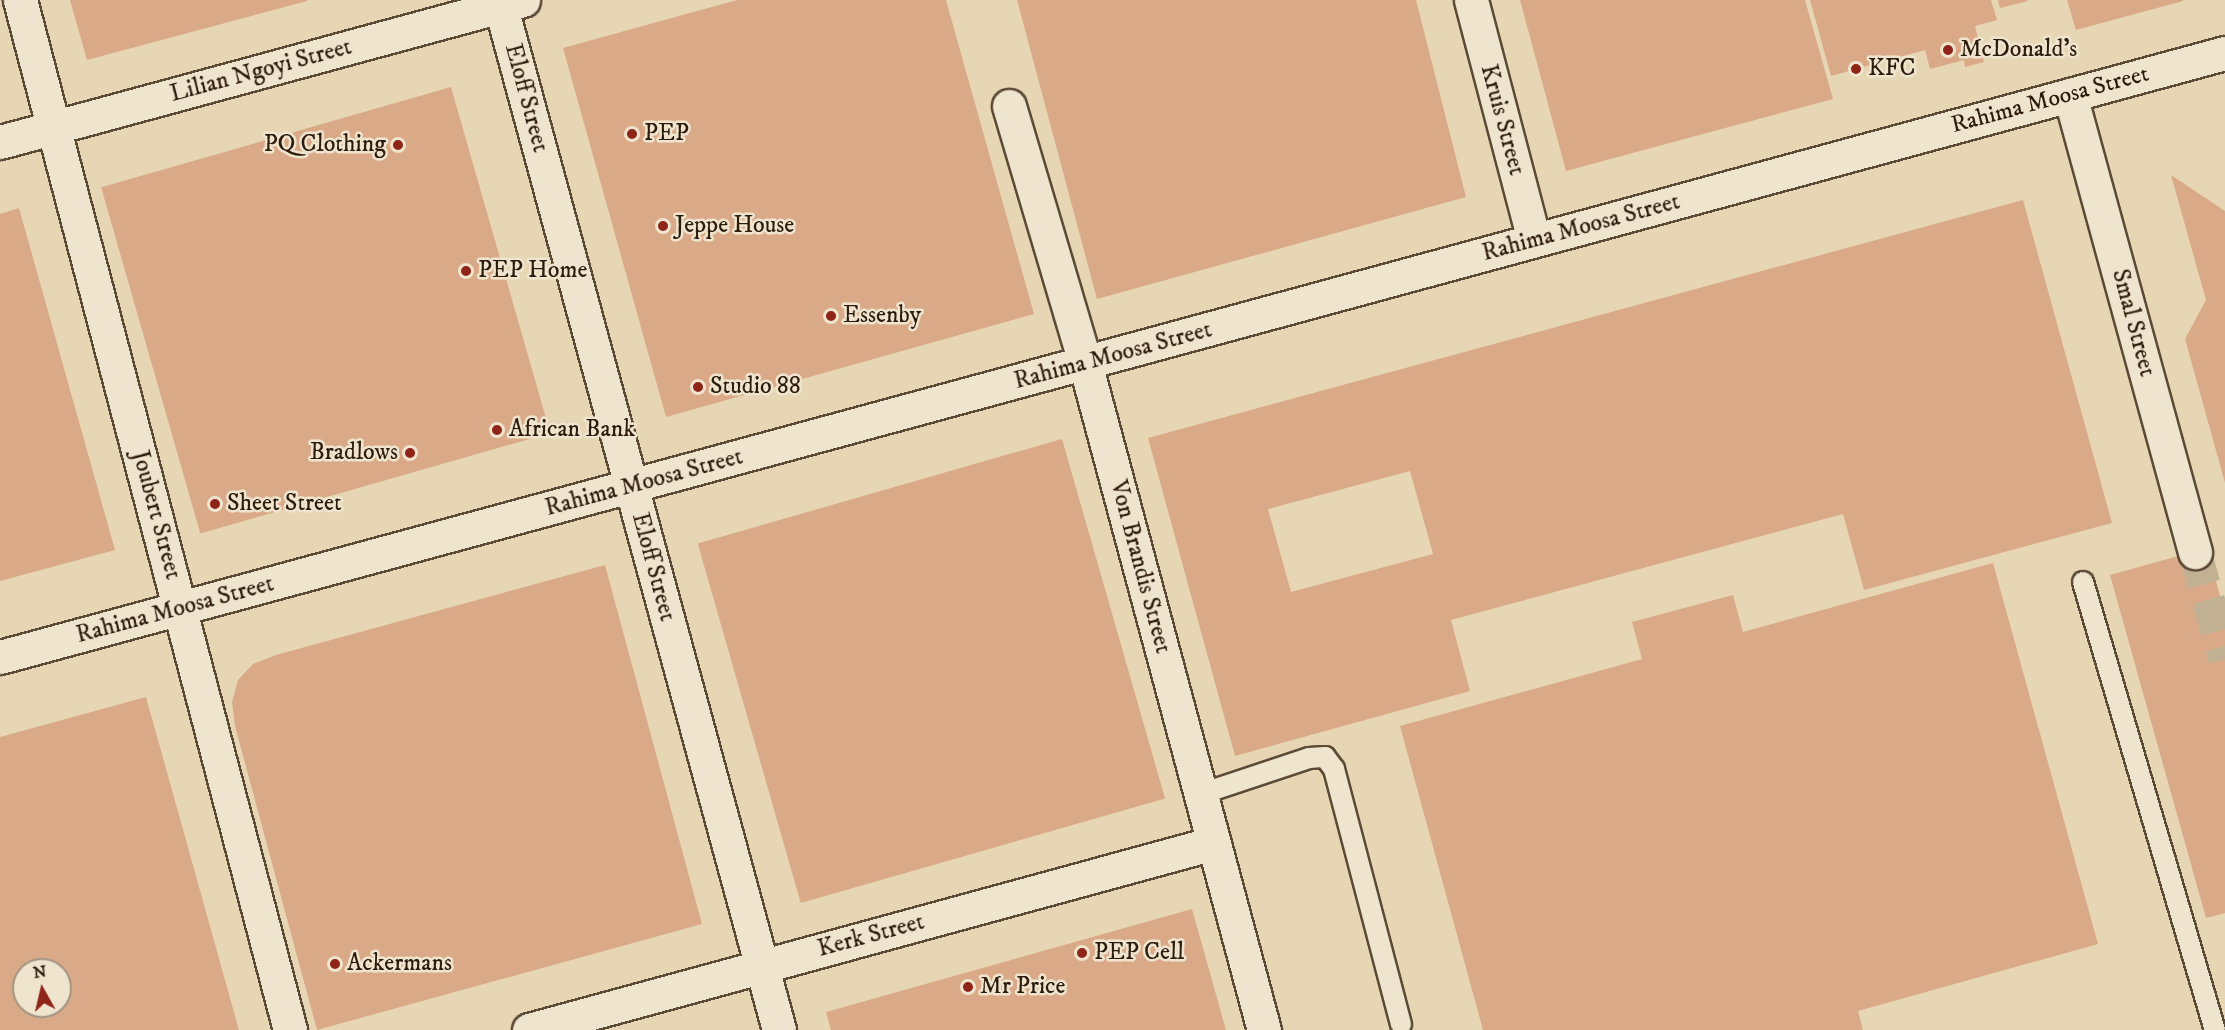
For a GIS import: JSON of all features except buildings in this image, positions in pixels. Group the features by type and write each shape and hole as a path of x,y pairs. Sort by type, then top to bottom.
{"street":[{"name":"Joubert Street","path":"20,0 290,1030"},
{"name":"Kruis Street","path":"1471,0 1534,240"},
{"name":"Lilian Ngoyi Street","path":"0,142 508,2"},
{"name":"Eloff Street","path":"508,2 632,487 779,1030"},
{"name":"Rahima Moosa Street","path":"0,657 2225,52"},
{"name":"Smal Street","path":"2070,94 2195,552"},
{"name":"Von Brandis Street","path":"1009,106 1085,363 1264,1030"},
{"name":"Kerk Street","path":"528,1030 1214,843"}],"lane":[{"path":"2083,582 2215,1030"},
{"path":"1201,794 1309,758 1325,757 1334,769 1401,1024"}],"tunnel":[{"path":"2195,552 2225,659"}],"place":[{"name":"McDonald's","path":"1948,50"},
{"name":"KFC","path":"1856,69"},
{"name":"PEP","path":"632,134"},
{"name":"PQ Clothing","path":"398,145"},
{"name":"Jeppe House","path":"663,226"},
{"name":"PEP Home","path":"466,271"},
{"name":"Essenby","path":"831,316"},
{"name":"Studio 88","path":"698,387"},
{"name":"African Bank","path":"497,430"},
{"name":"Bradlows","path":"410,453"},
{"name":"Sheet Street","path":"215,504"},
{"name":"PEP Cell","path":"1082,953"},
{"name":"Ackermans","path":"335,964"},
{"name":"Mr Price","path":"968,987"}]}
